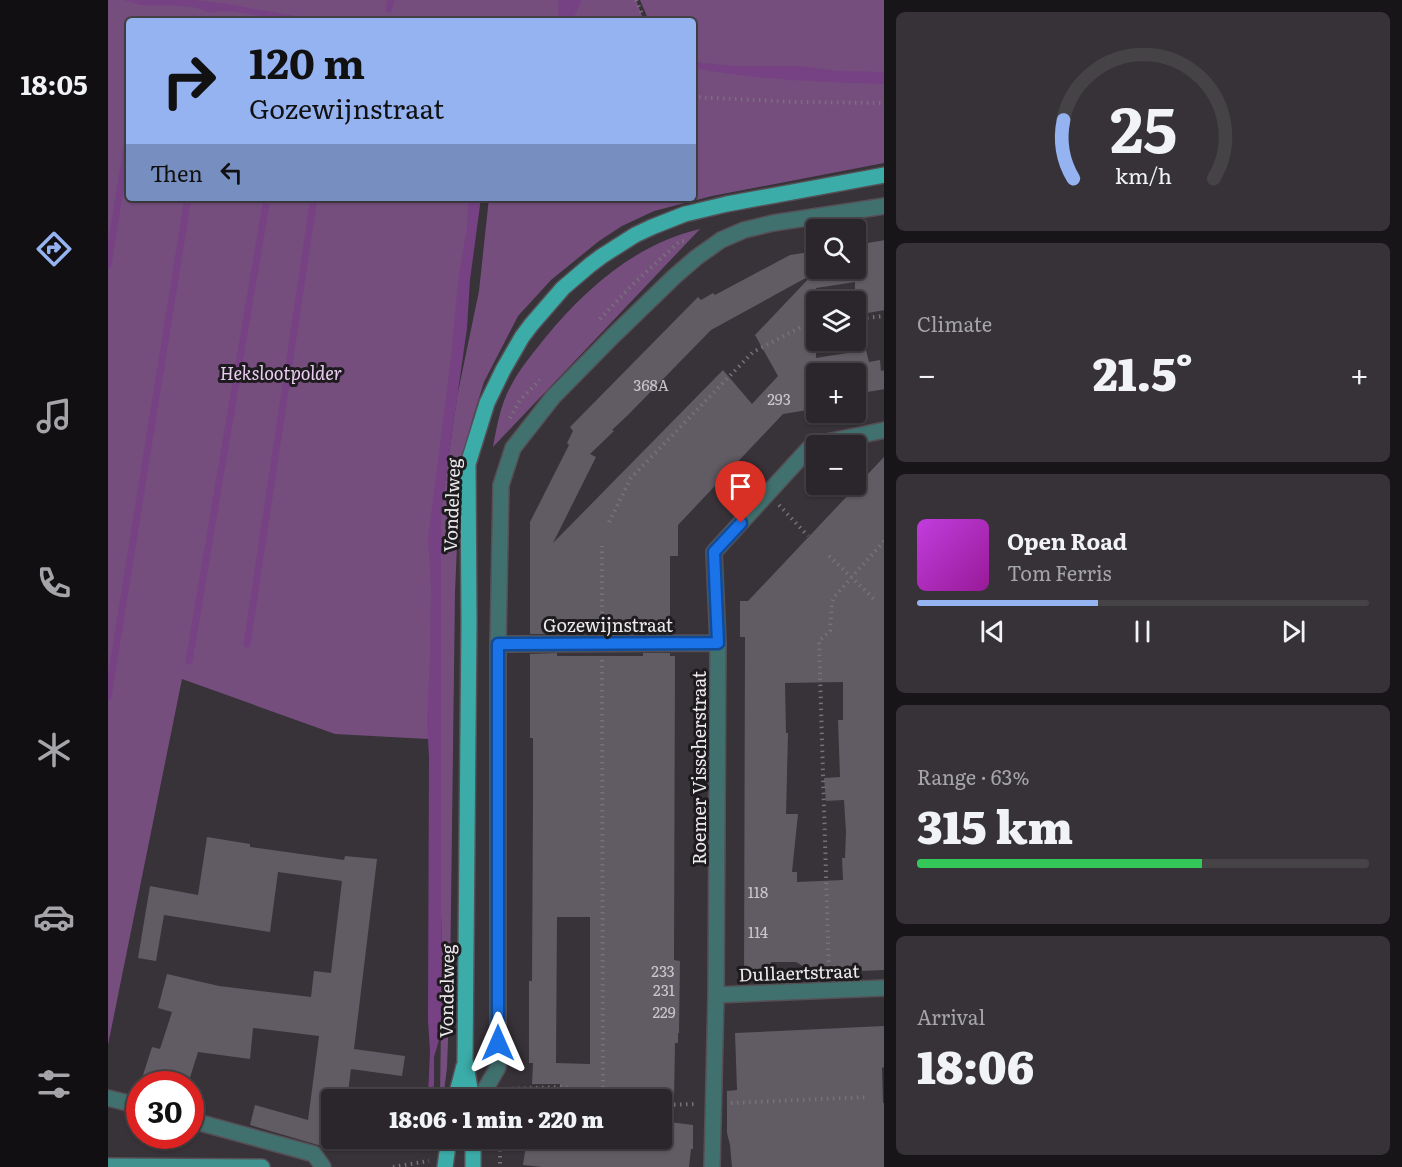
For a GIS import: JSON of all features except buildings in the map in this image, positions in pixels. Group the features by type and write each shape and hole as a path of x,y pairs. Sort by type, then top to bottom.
{"main road":[{"name":"Vondelweg","path":"470,1089 465,1060 469,634 468,464 487,403 503,370 527,331 563,288 602,256 626,241 684,214 884,175"},
{"name":"Vondelweg","path":"458,1089 465,1060"},
{"path":"445,1167 447,1149"},
{"path":"473,1149 473,1167"}],"street":[{"path":"485,1089 498,1067 498,644 501,485 513,448 553,397 675,276 721,240 744,230 773,223 884,206"},
{"name":"Roemer Visscherstraat","path":"712,1167 716,995 718,643 714,552 812,445 884,430"},
{"name":"Gozewijnstraat","path":"498,644 718,643"},
{"name":"Dullaertstraat","path":"716,995 884,988"},
{"path":"108,1098 126,1102"},
{"path":"204,1124 314,1154 323,1167"},
{"path":"108,1166 262,1167"}],"path":[{"path":"636,0 644,18"},
{"path":"696,97 884,104"},
{"path":"866,318 884,316"},
{"path":"609,522 631,478 753,352 806,325"},
{"path":"768,494 808,536"},
{"path":"829,990 819,641 830,631 832,602 835,596 884,541"},
{"path":"602,546 603,1089"},
{"path":"829,556 874,599"},
{"path":"499,1089 564,1087 572,1089"},
{"path":"672,1105 868,1097"},
{"path":"500,1149 500,1167"}],"green space":[{"name":"Hekslootpolder","path":"108,0 636,0 643,18 126,18 126,201 478,201 437,539 428,739 335,734 182,679 108,1045"},
{"path":"640,0 884,0 884,163 696,200 696,18 648,18"},
{"path":"489,201 693,201 654,211 622,226 599,241 551,280 518,316 484,382 473,417 464,453 459,499 455,592 450,986 447,1068 444,1089 440,1089 441,511 457,397 479,291"},
{"path":"700,229 493,447 505,398 517,376 545,338 578,302 595,285 634,257 655,245"}],"shaded area":[{"path":"123,0 196,0 306,18 269,18 227,11 210,13 194,7 142,5"},
{"path":"559,0 582,0 573,18 557,18"},
{"path":"696,62 884,72 884,84 764,78 696,68"},
{"path":"468,201 481,201 470,280 467,328 441,511 441,1033 434,1057 433,1089 428,1089 429,757 427,722 431,586 428,538 459,274 467,228"}],"waterway":[{"path":"389,9 391,0"},
{"path":"108,265 126,153"},
{"path":"108,697 188,201"},
{"path":"189,661 266,201"},
{"path":"247,644 314,201"}],"route":[{"path":"498,1043 498,644 718,643 714,552 741,523"}]}
